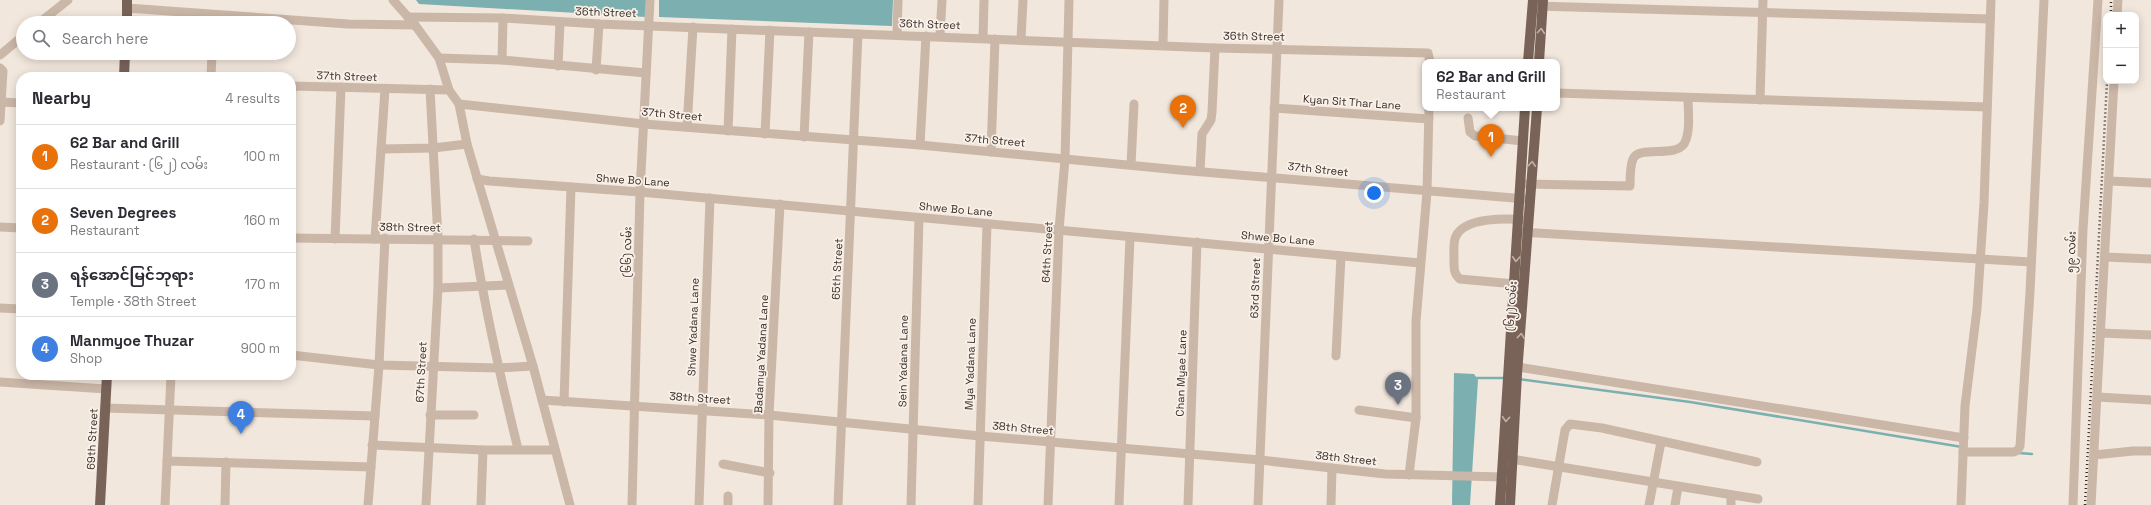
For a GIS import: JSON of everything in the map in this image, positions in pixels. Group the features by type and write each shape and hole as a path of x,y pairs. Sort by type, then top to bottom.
{"main road":[{"path":"1528,59 1532,3"},
{"path":"1539,59 1543,3"},
{"path":"127,4 127,16"},
{"path":"124,72 125,60"},
{"name":"(၆၂) လမ်း","path":"1525,111 1523,141 1526,184"},
{"name":"(၆၂) လမ်း","path":"1510,505 1508,459 1526,184 1537,111"},
{"name":"(၆၂) လမ်း","path":"1514,375 1515,284 1523,232"},
{"name":"69th Street","path":"100,505 107,380"},
{"name":"(၆၂) လမ်း","path":"1500,505 1503,477 1508,459"}],"street":[{"path":"48,16 68,0"},
{"path":"393,0 415,25 439,58 449,90 459,104 467,144 494,240 533,366 570,505"},
{"name":"(၆၆) လမ်း","path":"632,505 640,192 650,0"},
{"path":"897,35 898,0"},
{"path":"940,36 942,0"},
{"path":"983,38 984,0"},
{"path":"1021,40 1023,0"},
{"name":"64th Street","path":"1048,505 1059,230 1065,159 1069,0"},
{"path":"1163,44 1164,0"},
{"name":"63rd Street","path":"1258,505 1279,0"},
{"path":"1760,100 1763,0"},
{"path":"1961,505 1965,415 1976,316 1984,203 1991,0"},
{"path":"1514,375 2010,453 2018,450 2029,311 2044,0"},
{"name":"၅၉ လမ်း","path":"2073,505 2083,229 2098,0"},
{"path":"2117,12 2118,0"},
{"path":"1532,3 1990,19"},
{"path":"127,4 195,16"},
{"name":"36th Street","path":"408,17 430,16 504,18 560,23 1163,44 1215,48 1277,49 1430,58"},
{"path":"502,60 504,18"},
{"path":"296,22 415,25"},
{"path":"558,66 560,23"},
{"path":"596,70 599,24"},
{"path":"687,128 693,27"},
{"path":"728,131 732,29"},
{"path":"765,134 770,30"},
{"path":"804,137 809,32"},
{"name":"65th Street","path":"838,505 851,211 852,141 858,34"},
{"path":"920,145 926,36"},
{"path":"991,152 995,39"},
{"path":"0,54 16,41"},
{"path":"1200,171 1202,134 1210,120 1212,112 1215,48"},
{"path":"439,58 502,60 596,70 646,73"},
{"path":"211,72 212,60"},
{"path":"0,68 2,71 0,121"},
{"path":"2091,505 2110,181 2114,84"},
{"name":"37th Street","path":"296,86 449,90"},
{"path":"335,239 340,87"},
{"path":"368,505 379,365 381,149 385,89"},
{"name":"67th Street","path":"426,505 438,288 438,240 430,89"},
{"path":"1560,93 1987,107"},
{"path":"1630,186 1632,160 1635,156 1642,153 1670,151 1684,144 1687,137 1688,98"},
{"path":"1,102 16,103"},
{"name":"37th Street","path":"459,104 687,128 920,145 1427,192 1525,199"},
{"path":"1131,165 1134,104"},
{"name":"Kyan Sit Thar Lane","path":"1274,108 1429,119"},
{"path":"1409,475 1416,418 1416,321 1427,192 1429,111"},
{"path":"1468,118 1470,132 1475,136 1523,141"},
{"path":"381,149 433,148 467,144"},
{"name":"Shwe Bo Lane","path":"477,178 489,182 640,192 780,204 1420,263"},
{"path":"2110,181 2151,183"},
{"path":"1526,184 1640,186"},
{"path":"564,402 571,188"},
{"name":"Shwe Yadana Lane","path":"699,505 710,198"},
{"name":"Badamya Yadana Lane","path":"768,505 770,473 769,416 780,204"},
{"name":"Sein Yadana Lane","path":"911,505 919,218"},
{"path":"1515,284 1460,279 1456,276 1454,270 1454,249 1456,235 1468,226 1491,219 1524,220"},
{"name":"Mya Yadana Lane","path":"978,505 987,224"},
{"path":"0,227 16,228"},
{"path":"1523,232 2031,262"},
{"path":"1119,505 1130,237"},
{"name":"38th Street","path":"296,238 528,241"},
{"path":"474,240 481,286 498,368 518,449"},
{"name":"Chan Myae Lane","path":"1188,505 1191,454 1197,242"},
{"path":"1336,356 1341,256"},
{"path":"2105,257 2151,259"},
{"path":"438,288 508,285"},
{"path":"0,308 16,309"},
{"path":"2100,333 2151,335"},
{"path":"296,356 379,365 498,368 533,366"},
{"path":"164,505 171,380"},
{"path":"0,382 106,389"},
{"path":"2097,397 2151,400"},
{"name":"38th Street","path":"542,400 702,410 1121,449 1260,460 1409,475 1503,477"},
{"path":"105,408 375,416"},
{"path":"1359,410 1416,418"},
{"path":"430,415 474,415"},
{"path":"1552,505 1557,466 1565,430 1570,424 1602,428 1757,462"},
{"path":"1649,505 1661,442"},
{"path":"372,445 482,450 555,450"},
{"path":"481,505 482,450"},
{"path":"2094,455 2133,451 2151,451"},
{"path":"1508,459 1758,499"},
{"path":"167,461 371,467"},
{"path":"225,505 226,462"},
{"path":"724,464 770,473"},
{"path":"1331,505 1332,468"},
{"path":"1675,505 1678,487"},
{"path":"1730,505 1731,495"}],"water":[{"path":"416,0 647,0 646,17 419,4"},
{"path":"659,0 893,0 892,26 659,17"},
{"path":"1454,373 1474,374 1478,380 1470,505 1452,505"}],"waterway":[{"path":"1475,378 1505,378"},
{"path":"1518,379 1690,402 1962,447"},
{"path":"2019,453 2032,454"}],"railway":[{"path":"2111,0 2111,12"},
{"path":"2085,505 2107,84"}],"place":[{"name":"Seven Degrees","path":"1183,128"},
{"name":"62 Bar and Grill","path":"1491,157"},
{"name":"ရန်အောင်မြင်ဘုရား","path":"1398,405"},
{"name":"Manmyoe Thuzar","path":"241,434"}]}
